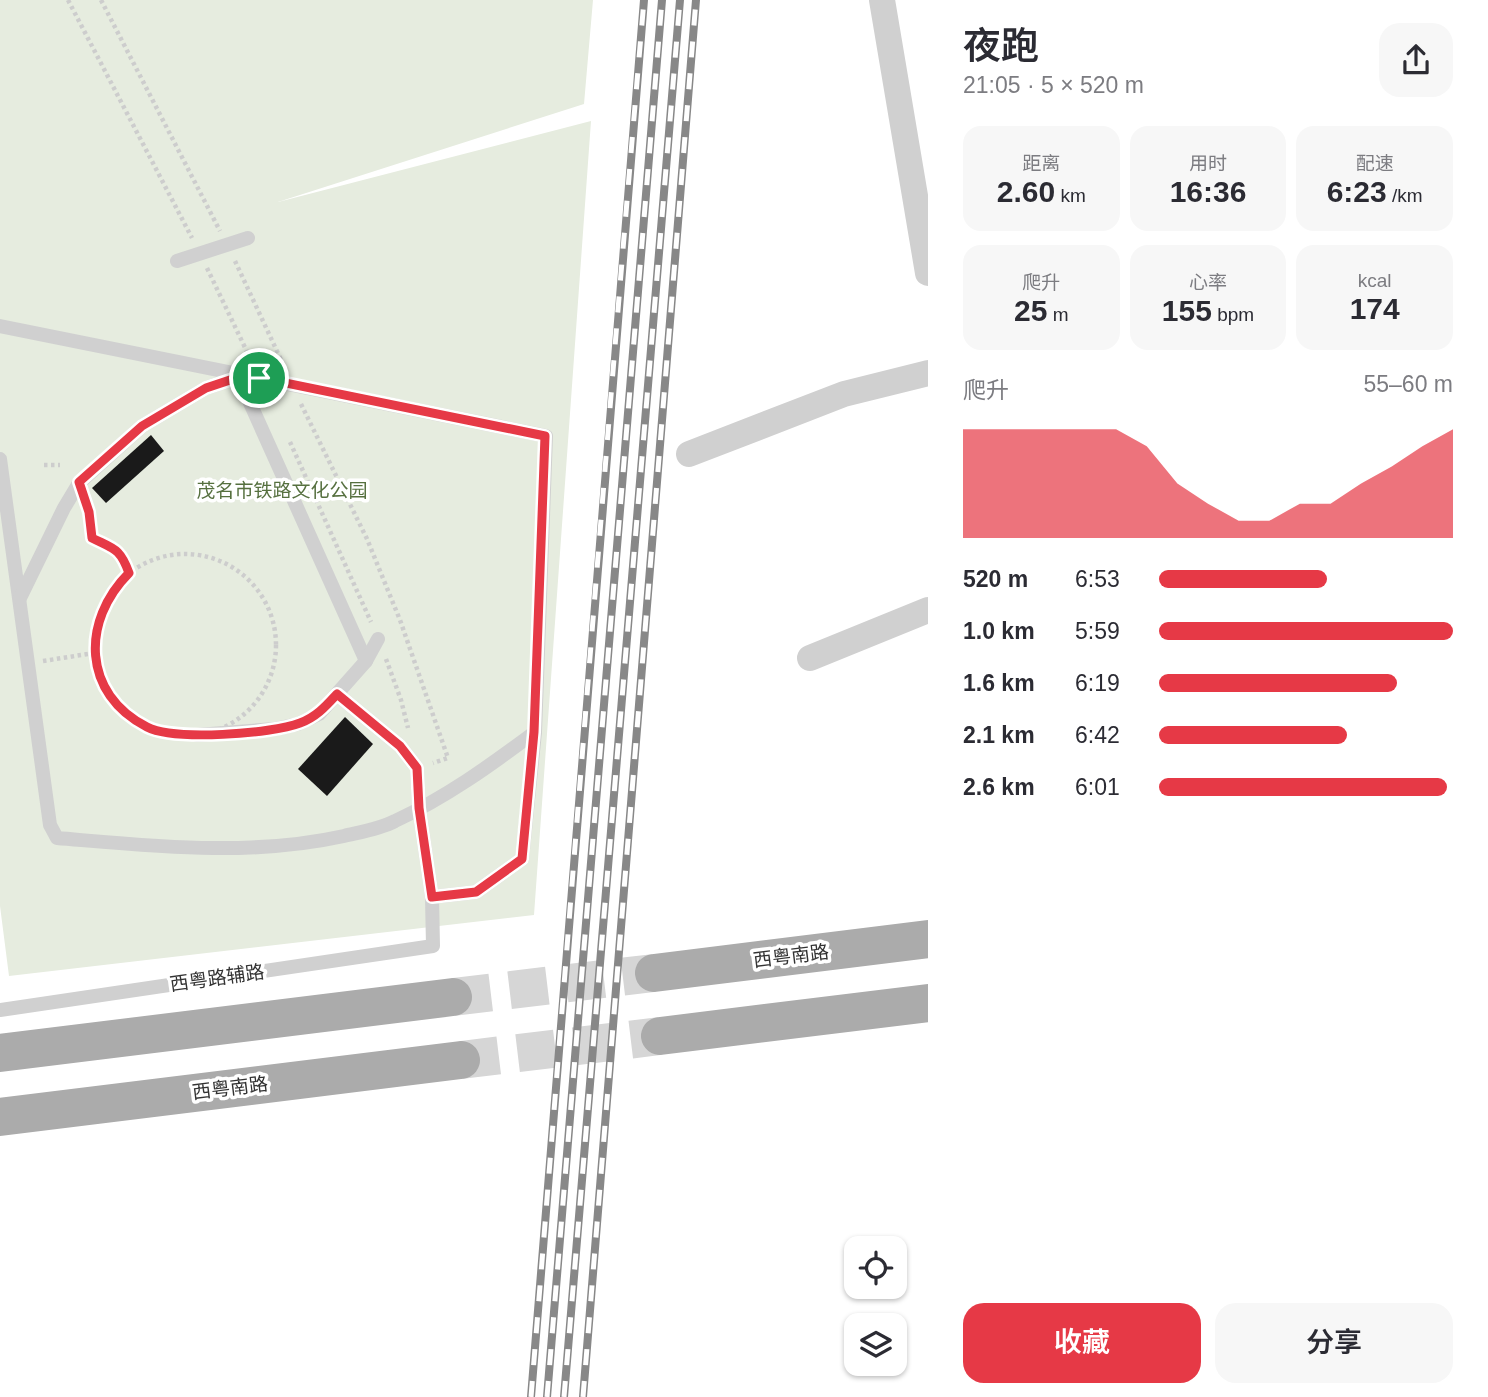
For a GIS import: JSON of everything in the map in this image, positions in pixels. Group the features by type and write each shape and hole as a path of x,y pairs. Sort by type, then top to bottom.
{"main road":[{"name":"西粤南路","path":"654,973 928,939"},
{"path":"0,1053 453,997"},
{"path":"660,1035 928,1003"},
{"name":"西粤南路","path":"0,1117 461,1060"}],"street":[{"path":"882,0 928,273"},
{"path":"689,454 844,394 928,373"},
{"path":"810,658 928,610"}],"lane":[{"path":"177,261 248,238"},
{"path":"0,326 545,436 534,732 522,859 476,892 432,897 419,808 417,768 400,746 337,694"},
{"path":"19,600 79,482 142,426 195,393 238,375"},
{"path":"238,375 366,662"},
{"path":"0,459 50,825 57,838 191,848 275,848 362,832 394,822 465,782 534,732"},
{"path":"197,735 275,729 298,724 319,714 366,662 378,639"},
{"name":"西粤路辅路","path":"0,1010 433,946 432,897"}],"path":[{"path":"68,0 199,253 259,378"},
{"path":"44,466 60,465"},
{"path":"79,482 89,512 92,538 114,547 123,555 129,573"},
{"path":"191,553 213,558 233,567 250,581 267,604 275,630 275,656 262,692 250,708 234,721 197,735 172,735 149,729 128,716 111,698 100,677 94,653 95,630 102,608 113,589 129,573 148,561 169,555 191,553"},
{"path":"28,663 94,653"}],"green space":[{"name":"茂名市铁路文化公园","path":"0,0 593,0 584,104 278,202 591,121 534,915 9,976 0,906"}],"building":[{"path":"151,435 164,451 106,503 92,488"},
{"path":"345,717 373,744 327,796 298,769"}],"tunnel":[{"path":"453,997 654,973"},
{"path":"461,1060 660,1036"}],"railway":[{"path":"531,1397 644,0"},
{"path":"547,1397 662,0"},
{"path":"564,1397 680,0"},
{"path":"583,1397 696,0"}],"route":[{"path":"237,373 259,378 545,436 534,732 522,859 476,892 432,897 419,808 417,768 400,746 337,694 319,714 298,724 275,729 172,735 149,729 128,716 111,698 100,677 94,653 95,630 102,608 113,589 129,573 123,555 114,547 92,538 89,512 79,482 142,426 175,404 206,388 239,377 237,373"}]}
